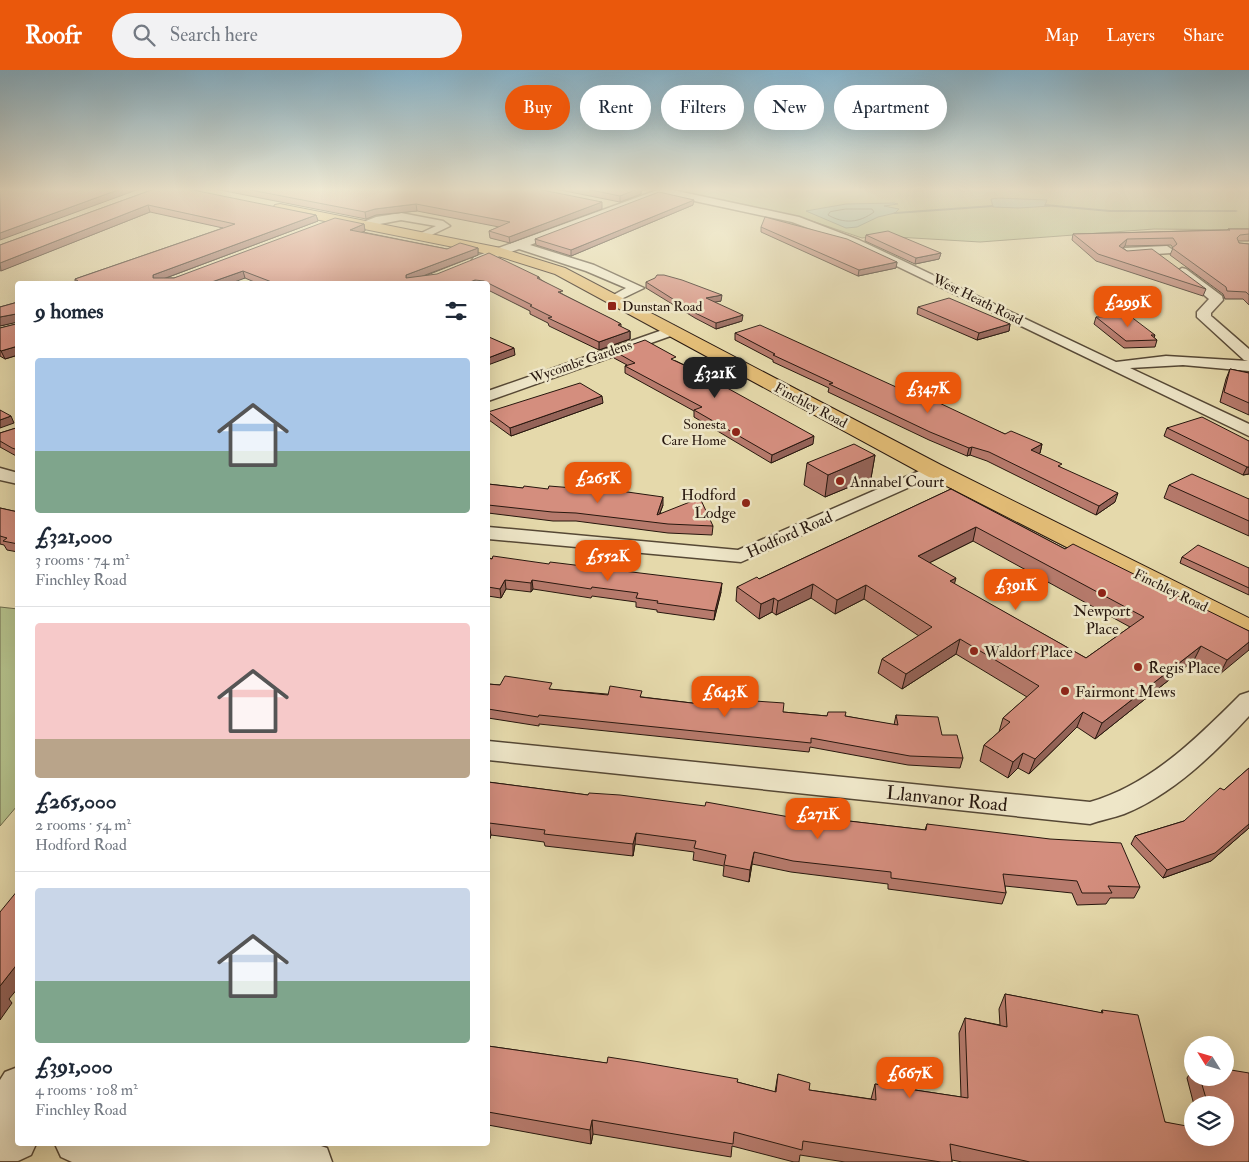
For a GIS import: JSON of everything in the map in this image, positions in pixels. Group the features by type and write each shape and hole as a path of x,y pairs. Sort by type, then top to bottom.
{"main road":[{"name":"Finchley Road","path":"444,239 510,249 550,266 615,298 933,470 1249,629"}],"street":[{"path":"470,263 536,239"},
{"name":"West Heath Road","path":"847,239 902,262 1249,432"},
{"path":"833,247 855,242"},
{"path":"510,249 590,268 637,288 615,298"},
{"path":"1125,252 1160,250 1215,296 1216,300 1204,312 1204,317 1249,357"},
{"path":"877,267 902,262"},
{"path":"587,284 613,277"},
{"name":"Wycombe Gardens","path":"490,395 674,330"},
{"path":"1116,366 1149,361 1190,361 1249,366"},
{"name":"Hodford Road","path":"490,533 740,556 933,470"},
{"path":"0,474 15,478"},
{"name":"Llanvanor Road","path":"490,751 1090,813 1118,805 1155,784 1227,724 1249,701"},
{"path":"0,1113 15,1090"},
{"path":"0,1142 15,1142"},
{"path":"154,1146 313,1162"}],"green space":[{"path":"929,239 1021,239 980,242"},
{"path":"0,607 15,609 15,808 0,826"}],"building":[{"path":"17,239 61,239 0,263 0,245"},
{"path":"191,239 251,239 153,275 153,278 174,278 279,239 396,239 447,249 460,243 478,248 406,275 406,278 437,274 489,253 539,277 537,278 563,291 558,292 612,319 621,324 618,325 630,331 599,342 548,318 552,317 490,284 490,281 269,281 243,271 215,281 78,281 75,279"},
{"path":"535,239 598,239 571,250"},
{"path":"788,239 847,239 897,262 859,270"},
{"path":"875,239 907,239 941,253 916,258"},
{"path":"1079,239 1129,239 1119,246 1127,251 1152,249 1206,289 1098,254"},
{"path":"1174,239 1237,239 1239,243 1249,244 1249,295 1246,292 1227,291 1226,287 1172,248 1177,244"},
{"path":"657,275 682,280 722,295 706,298 743,315 716,323 695,313 646,282"},
{"path":"949,298 1010,324 979,333 918,307"},
{"path":"15,303 15,314 0,317 0,307"},
{"path":"1130,316 1155,335 1151,335 1157,340 1126,341 1096,317"},
{"path":"15,324 15,347 0,350 0,328"},
{"path":"760,325 929,402 933,400 1005,434 1011,431 1042,444 1031,450 1062,464 1058,466 1118,493 1099,506 989,452 972,447 969,448 930,432 829,384 833,383 773,355 775,354 735,333"},
{"path":"490,337 514,348 490,357"},
{"path":"645,340 676,357 671,359 722,383 720,384 814,436 772,455 694,410 702,407 625,366 635,363 614,351"},
{"path":"1230,369 1249,373 1249,403 1224,392"},
{"path":"580,383 602,396 510,428 490,413 490,411"},
{"path":"0,410 11,416 0,420"},
{"path":"1202,417 1249,441 1249,467 1167,428"},
{"path":"15,428 15,449 0,441 0,433"},
{"path":"854,444 875,455 828,475 807,463"},
{"path":"1192,474 1249,499 1249,521 1169,485"},
{"path":"490,484 548,489 549,486 598,490 599,488 663,497 657,515 700,498 713,526 668,524 490,505"},
{"path":"951,489 1065,549 1073,544 1249,631 1249,642 1227,660 1201,646 1102,723 1083,712 1035,759 1023,753 1013,762 984,745 1010,722 1003,718 1039,686 960,639 906,674 882,659 932,627 866,585 837,600 813,584 778,601 774,598 761,604 737,587 757,577 759,579","holes":["976,527 1144,617 1086,658 950,581 956,578 918,556"]},
{"path":"0,508 15,511 15,543 3,541 7,538 0,536"},
{"path":"1198,545 1249,568 1249,588 1182,557"},
{"path":"493,556 722,583 715,611 657,603 658,601 636,598 638,593 592,587 591,589 532,580 531,583 505,580 500,589 490,587 490,558 492,559"},
{"path":"505,676 552,683 549,689 608,695 610,686 642,691 640,697 709,705 710,698 784,703 783,712 827,716 828,712 846,712 845,716 898,725 896,715 938,717 942,735 957,735 963,758 910,756 811,738 811,743 539,715 538,717 490,709 490,684 500,685"},
{"path":"1249,768 1249,824 1215,853 1167,870 1135,836 1184,821 1220,788 1224,790"},
{"path":"490,782 588,795 589,793 620,795 705,806 706,802 806,820 806,816 926,830 927,824 1050,839 1121,843 1140,887 1108,886 1112,893 1082,893 1077,881 1003,874 1006,893 891,878 891,872 793,861 754,852 750,870 724,865 726,855 694,848 696,841 636,833 633,844 544,834 545,830 490,823"},
{"path":"15,894 15,967 0,986 0,912"},
{"path":"1005,994 1103,1013 1102,1010 1138,1015 1165,1122 1184,1126 1184,1146 1234,1146 1234,1096 1205,1096 1202,1086 1234,1086 1234,1070 1249,1073 1249,1162 1030,1162 950,1144 952,1162 941,1162 803,1141 802,1150 734,1132 733,1144 592,1120 590,1130 490,1112 490,1046 607,1063 608,1057 640,1062 738,1079 737,1082 776,1092 778,1074 810,1083 809,1090 876,1100 875,1084 968,1098 965,1018 1007,1027"}],"place":[{"name":"Dunstan Road","path":"612,306"},
{"name":"Sonesta Care Home","path":"736,432"},
{"name":"Annabel Court","path":"840,481"},
{"name":"Hodford Lodge","path":"746,503"},
{"name":"Newport Place","path":"1102,593"},
{"name":"Waldorf Place","path":"974,651"},
{"name":"Regis Place","path":"1138,667"},
{"name":"Fairmont Mews","path":"1065,691"}]}
